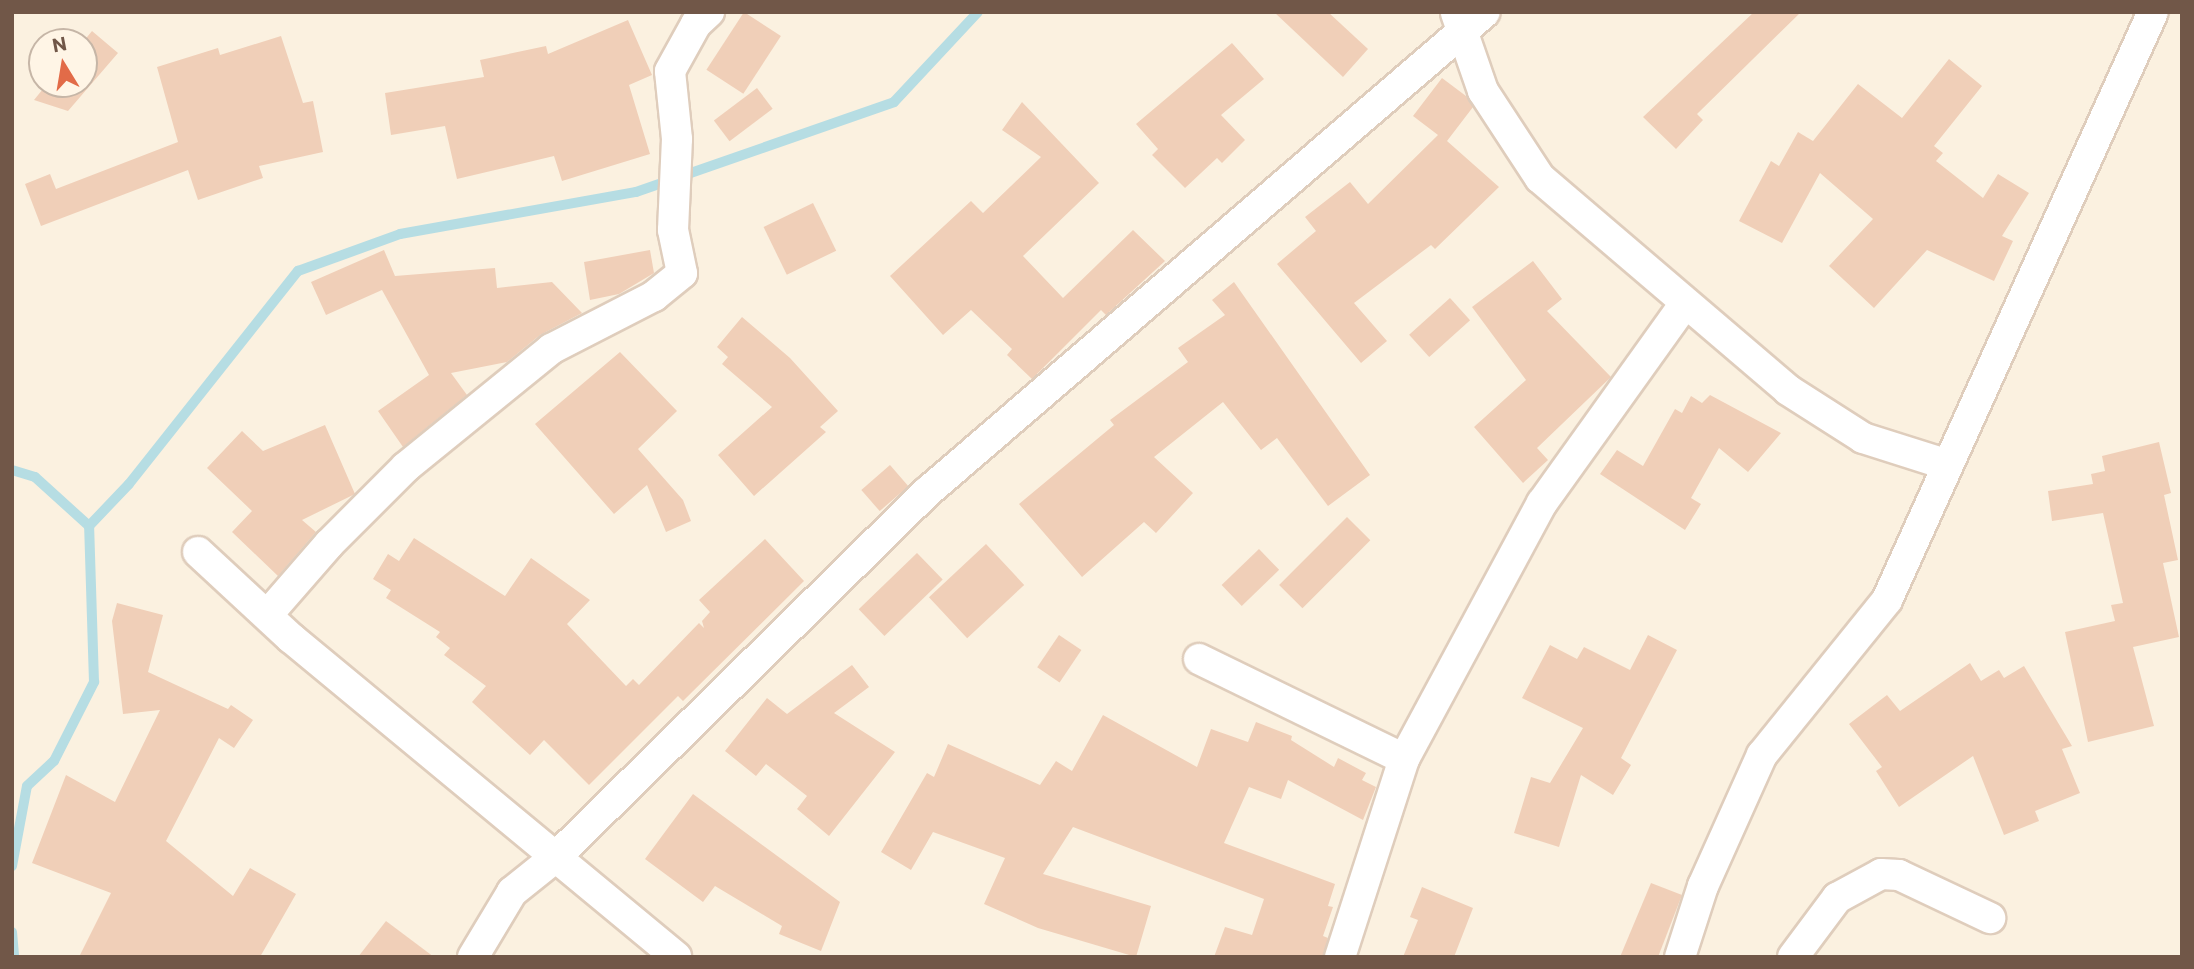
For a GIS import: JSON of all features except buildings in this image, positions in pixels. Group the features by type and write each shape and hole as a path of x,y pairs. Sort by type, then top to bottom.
{"street":[{"path":"269,613 329,544 405,467 551,349 654,296 682,272 673,230 677,139 670,71 696,24 709,12"},
{"path":"1680,957 1703,886 1762,755 1887,600 2153,12"},
{"path":"473,957 512,892 557,856 926,493 1468,17 1483,91 1540,178 1684,305 1788,390 1863,438 1948,464"},
{"path":"1340,957 1404,759 1542,503 1684,305"},
{"path":"198,552 269,613 291,638 676,957"},
{"path":"1199,659 1404,759"},
{"path":"1793,957 1837,898 1881,874 1899,875 1990,918"}],"waterway":[{"path":"12,866 27,786 54,761 94,682 89,526 129,484 298,271 400,234 636,192 894,102 978,12"},
{"path":"12,470 35,477 89,526"},
{"path":"12,932 14,957"}]}
